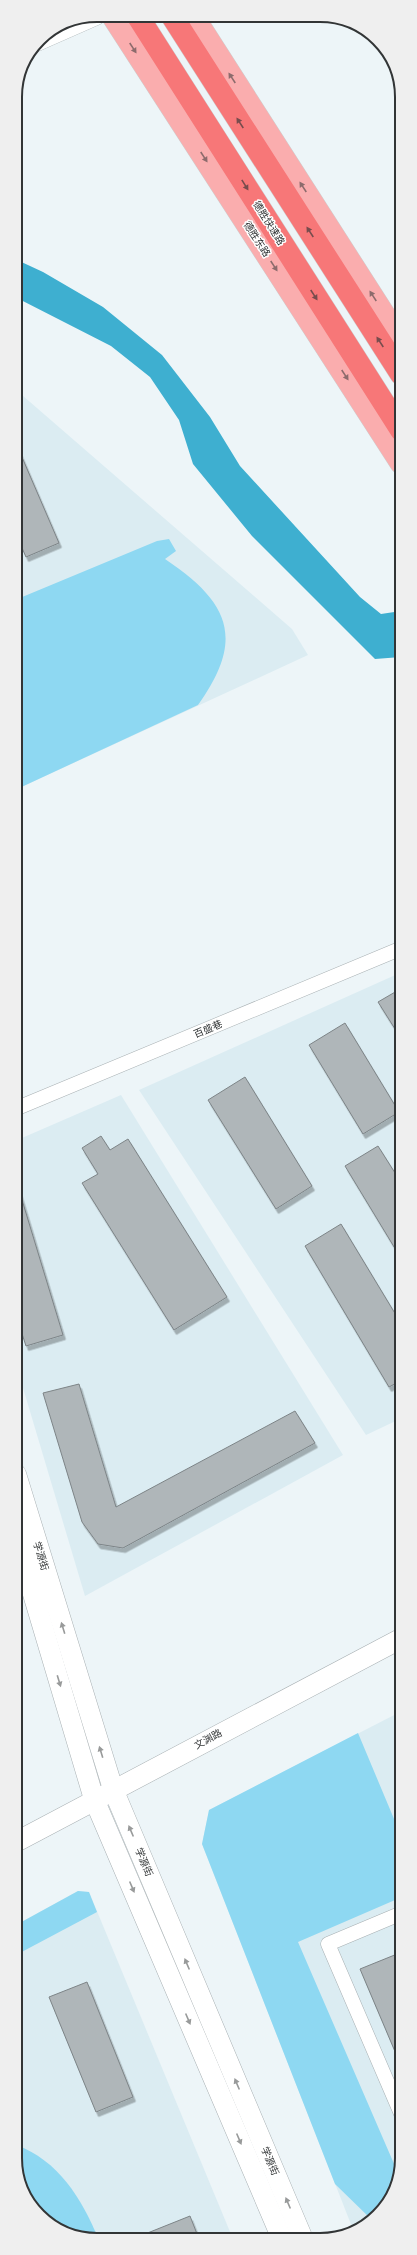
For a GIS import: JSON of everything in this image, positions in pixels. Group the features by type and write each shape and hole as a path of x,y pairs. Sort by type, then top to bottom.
{"highway":[{"name":"德胜快速路","path":"141,22 395,421"},
{"path":"176,22 395,365"}],"main road":[{"name":"德胜东路","path":"117,22 395,454"},
{"path":"197,22 395,332"},
{"name":"学源街","path":"22,1493 113,1789 300,2233"},
{"name":"学源街","path":"22,1557 94,1799 279,2233"},
{"name":"文渊路","path":"22,1839 94,1799 395,1642"}],"street":[{"name":"百盛巷","path":"22,1106 395,951"},
{"path":"395,1916 328,1944 395,2100"}],"shaded area":[{"path":"22,262 43,272 103,307 162,355 210,417 240,466 360,597 381,614 395,612 395,657 375,659 252,536 193,464 179,420 150,377 111,346 22,301"},
{"path":"22,395 292,629 308,655 22,787"},
{"path":"169,539 176,551 165,559 187,575 204,591 216,606 224,623 226,641 222,660 213,681 198,705 22,787 22,597 157,541"},
{"path":"395,975 395,1421 366,1435 139,1090"},
{"path":"121,1095 343,1455 85,1596 22,1384 22,1138"},
{"path":"395,1715 394,2173 385,2196 380,2204 366,2218 352,2226 202,1844 209,1810"},
{"path":"358,1733 395,1821 395,1900 298,1942 394,2165 394,2173 385,2196 380,2204 368,2216 335,2184 202,1844 209,1810"},
{"path":"78,1891 89,1892 231,2233 82,2232 71,2228 25,2179 22,2158 22,1922"},
{"path":"78,1891 89,1892 97,1912 22,1952 22,1922"},
{"path":"22,2148 44,2160 67,2182 92,2223 96,2233 82,2232 59,2223 51,2218 41,2208 30,2191 25,2178"}],"building":[{"path":"22,457 59,543 26,557 22,548"},
{"path":"395,992 395,1029 378,1002"},
{"path":"345,1023 395,1105 395,1114 363,1134 309,1045"},
{"path":"245,1077 312,1186 276,1209 208,1100"},
{"path":"101,1136 110,1150 128,1139 227,1297 174,1330 82,1183 98,1174 82,1148"},
{"path":"378,1146 395,1173 395,1248 345,1166"},
{"path":"22,1200 63,1335 26,1346 22,1334"},
{"path":"341,1224 395,1313 395,1384 389,1387 305,1246"},
{"path":"79,1384 116,1507 295,1411 315,1443 123,1548 98,1544 82,1522 43,1393"},
{"path":"395,1955 395,2052 360,1969"},
{"path":"87,1982 133,2097 96,2112 49,1997"},
{"path":"190,2216 197,2233 148,2233"}]}
